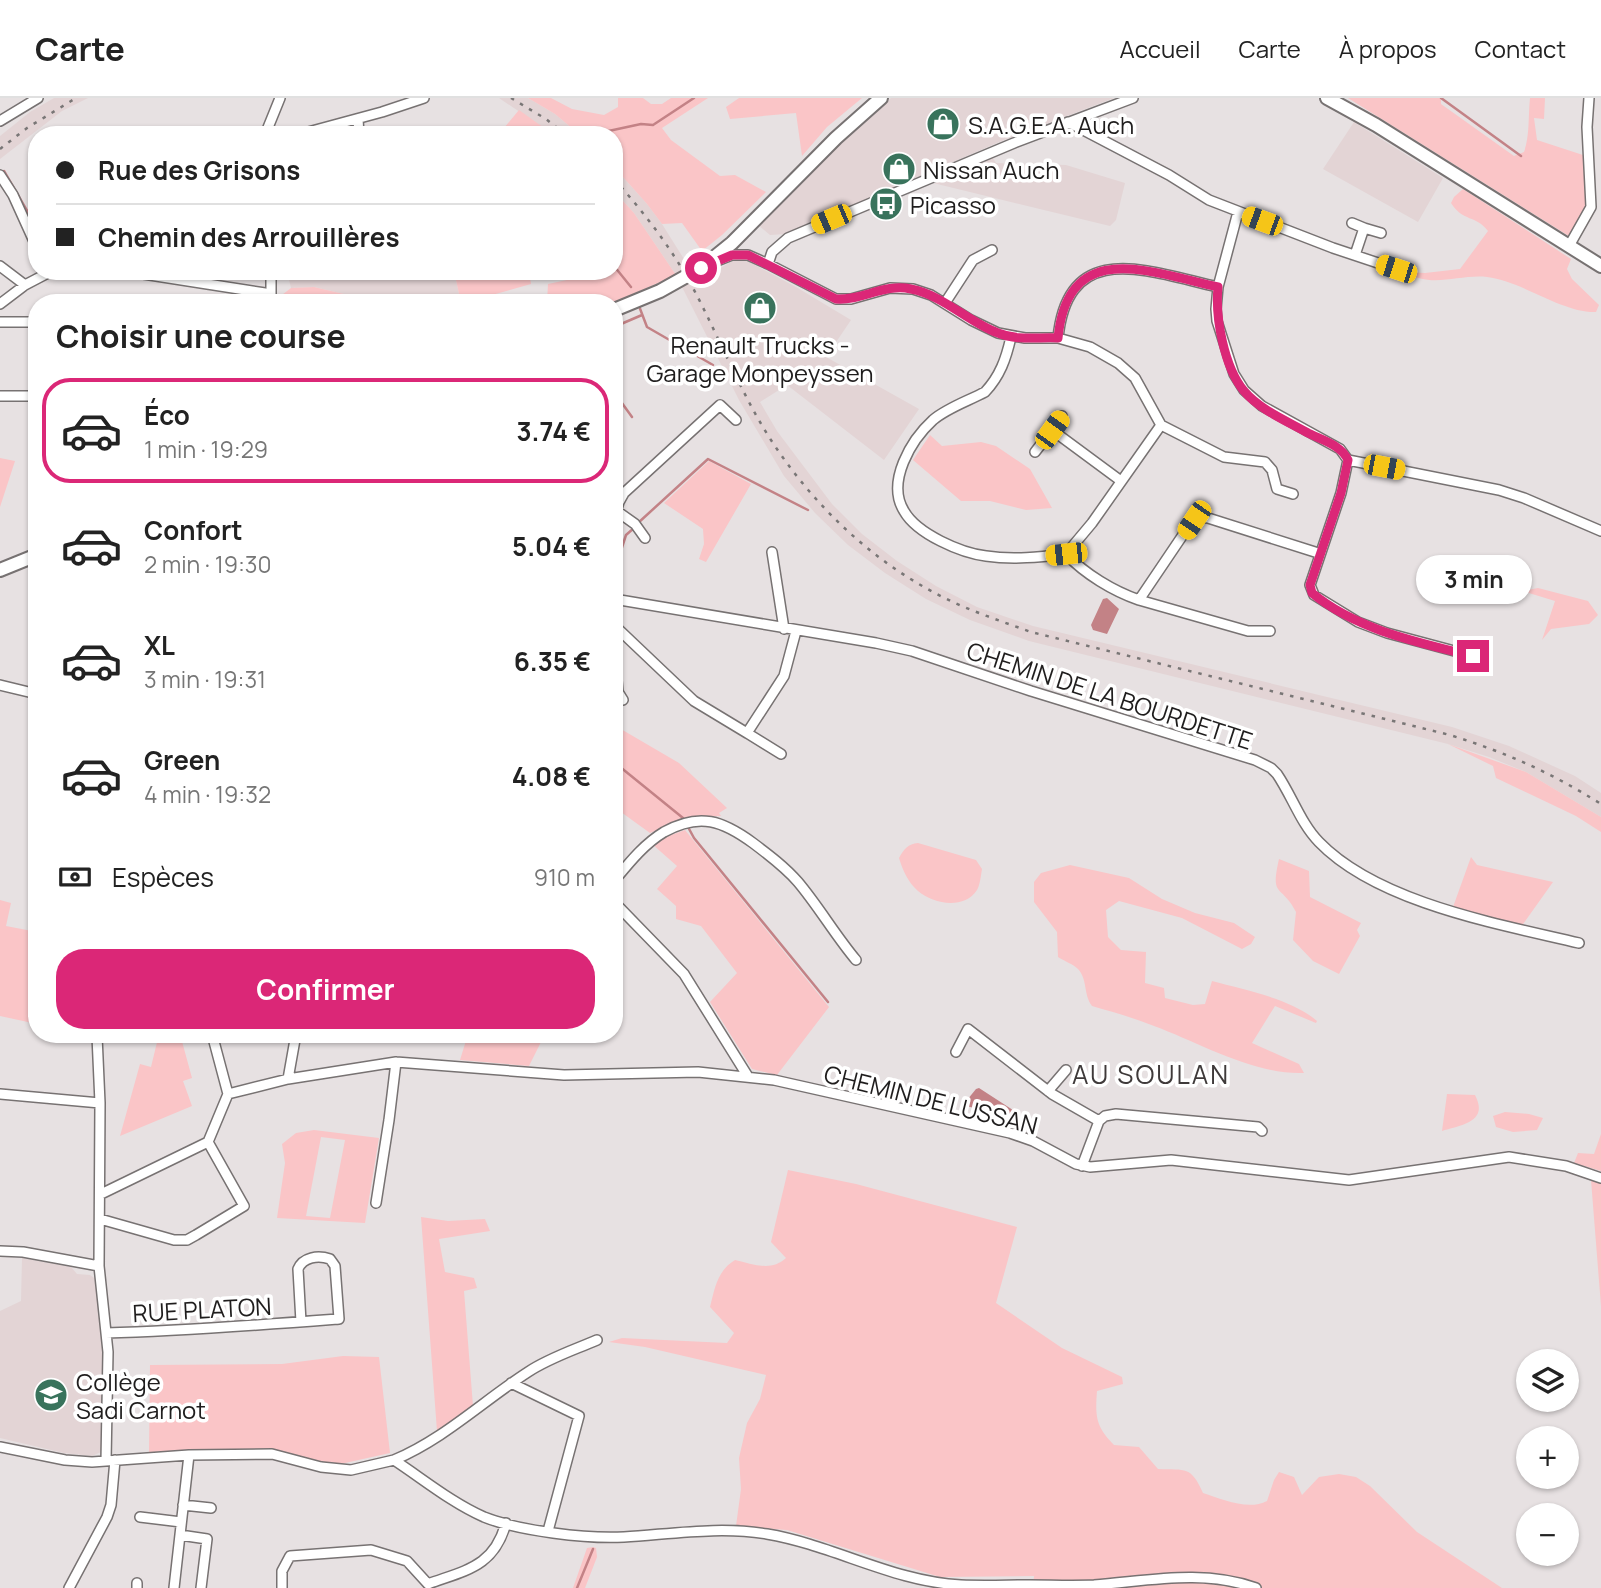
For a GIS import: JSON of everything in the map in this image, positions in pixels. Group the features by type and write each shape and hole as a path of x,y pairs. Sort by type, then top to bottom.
{"main road":[{"path":"623,306 701,268 732,243 836,138 881,98"},
{"path":"1327,98 1376,125 1601,266"},
{"path":"0,570 28,559"}],"street":[{"path":"0,121 38,98"},
{"path":"269,126 280,98"},
{"path":"332,126 424,98"},
{"path":"768,264 772,252 788,238 1068,122 1133,98"},
{"path":"1569,246 1591,207 1588,98"},
{"path":"359,119 359,126"},
{"path":"1068,122 1169,175 1209,200 1396,269"},
{"path":"0,175 13,195 28,228"},
{"path":"1238,212 1218,287 1217,321 1234,374 1244,390 1262,406 1340,449 1348,460 1499,490 1601,531"},
{"path":"1352,223 1381,233"},
{"path":"1355,255 1364,228"},
{"path":"945,303 973,260 992,250"},
{"path":"701,268 740,254 768,264 825,295 852,304 880,289 899,287 919,290 986,328 1011,337 1058,338 1090,347 1125,368 1135,378 1161,425 1224,457 1265,462 1272,470 1277,489 1293,494"},
{"path":"0,266 26,285"},
{"path":"1058,338 1062,311 1069,295 1081,281 1101,271 1129,269 1218,287"},
{"path":"0,304 34,280"},
{"path":"182,280 266,294"},
{"path":"0,322 28,322"},
{"path":"1011,337 1003,367 991,386 985,392 936,418 917,439 900,472 898,485 904,512 952,547 987,556 1027,559 1066,554 1092,523 1161,425"},
{"path":"0,396 28,397"},
{"path":"623,495 720,404 736,420"},
{"path":"1035,452 1062,416"},
{"path":"1052,430 1121,481"},
{"path":"1348,460 1341,493 1310,585 1312,593 1358,622 1387,633 1473,656"},
{"path":"623,517 635,524 645,538"},
{"path":"1139,600 1194,520 1200,517 1315,552"},
{"path":"772,552 784,629"},
{"path":"1066,554 1107,584 1139,600 1248,631 1270,631"},
{"name":"CHEMIN DE LA BOURDETTE","path":"623,601 876,643 912,652 1255,760 1277,774 1318,841 1358,871 1393,889 1453,913 1579,943"},
{"path":"747,733 784,676 796,631"},
{"path":"623,634 694,701 781,754"},
{"path":"0,685 28,690"},
{"path":"698,718 705,708"},
{"path":"623,871 641,850 666,831 698,821 727,825 778,862 793,877 856,960"},
{"path":"624,911 684,974 747,1075"},
{"path":"956,1052 968,1029 1069,1106 1099,1121"},
{"path":"69,1588 111,1505 106,1333 100,1266 97,1043"},
{"path":"101,1194 208,1142 228,1094 214,1043"},
{"path":"288,1079 294,1043"},
{"path":"376,1203 390,1120 396,1062"},
{"name":"CHEMIN DE LUSSAN","path":"228,1094 288,1079 396,1062 564,1075 698,1072 747,1075 1010,1133 1033,1141 1082,1166 1098,1168 1171,1160 1349,1180 1509,1157 1566,1166 1601,1178"},
{"path":"1048,1091 1066,1070"},
{"path":"0,1094 100,1103"},
{"path":"1082,1166 1099,1121 1105,1116 1116,1114 1258,1127 1262,1131"},
{"path":"100,1219 174,1240 187,1240 244,1206 208,1142"},
{"path":"0,1251 23,1252 100,1266"},
{"name":"RUE PLATON","path":"106,1333 195,1331 339,1319 335,1266 330,1259 308,1259 300,1264 301,1322"},
{"path":"0,1447 65,1460 272,1454 321,1467 351,1470 394,1460 412,1452 446,1432 531,1370 597,1340"},
{"path":"511,1383 579,1416 548,1531"},
{"path":"174,1588 189,1455"},
{"path":"394,1460 464,1507 485,1517 548,1531 596,1538 723,1530 755,1532 778,1536 910,1576 961,1585 1092,1585 1164,1576 1236,1581 1256,1588"},
{"path":"183,1505 211,1508"},
{"path":"140,1517 181,1522"},
{"path":"282,1588 282,1571 290,1556 371,1550 407,1561 426,1586 470,1569 492,1555 501,1542 506,1523"},
{"path":"180,1535 207,1539 201,1588"}],"shaded area":[{"path":"54,98 88,98 62,111 43,126 28,126 28,137 0,159 0,136 30,112"},
{"path":"499,98 528,98 569,126 541,126"},
{"path":"528,98 551,98 572,109 604,115 618,107 618,98 643,98 651,104 662,104 671,98 708,98 662,128 671,140 720,176 735,175 766,192 702,251 682,223 662,224 623,177 623,126 569,126"},
{"path":"739,98 862,98 827,127 802,156 796,113 730,119 726,107"},
{"path":"891,98 1114,98 1004,140 785,234 770,235 758,225 843,140"},
{"path":"1348,98 1441,98 1441,104 1514,156 1524,152 1526,146 1530,98 1545,98 1544,119 1534,118 1537,140 1586,156 1587,208 1572,238"},
{"path":"519,110 541,126 506,126"},
{"path":"1354,122 1443,178 1418,222 1323,169"},
{"path":"993,158 996,163 1066,165 1125,183 1116,220 1110,226 933,183"},
{"path":"623,177 662,224 689,267 695,283 736,259 746,260 851,320 826,357 919,409 884,460 787,385 760,402 777,431 832,504 862,534 936,586 977,607 1033,626 1452,727 1509,746 1575,776 1601,793 1601,817 1526,772 1489,757 1448,744 1029,641 970,620 926,599 848,545 815,513 784,476 739,400 676,275 623,201"},
{"path":"1463,189 1571,259 1567,269 1572,279 1599,305 1596,312 1570,308 1514,284 1487,277 1425,280 1406,272 1460,269 1488,231 1460,213 1451,203"},
{"path":"623,201 676,275 623,299 623,294 547,294 548,284 567,280 623,280"},
{"path":"289,280 456,280 459,294 344,294 314,287 291,288"},
{"path":"456,280 530,280 531,284 495,294 459,294"},
{"path":"314,287 344,294 283,294 291,288"},
{"path":"930,435 942,446 981,442 996,446 1030,469 1052,508 1026,510 990,501 961,501 913,460"},
{"path":"0,458 15,461 0,507"},
{"path":"709,461 751,484 706,562 699,559 704,544 703,529 664,503"},
{"path":"1538,588 1588,601 1598,615 1589,624 1551,629 1542,640 1555,601 1522,591"},
{"path":"1107,598 1119,609 1107,634 1093,630 1091,625 1103,599"},
{"path":"623,730 679,763 727,808 719,813 721,816 687,818 650,833 623,814"},
{"path":"1448,744 1526,772 1601,817 1601,832 1576,816 1496,778 1493,766"},
{"path":"685,830 829,1007 777,1075 752,1069 710,1002 737,973 701,926 676,919 676,906 657,889 677,866 652,844"},
{"path":"918,843 976,860 982,869 977,890 957,903 940,902 924,896 911,884 899,858 912,844"},
{"path":"1471,857 1477,865 1553,882 1521,927 1453,907"},
{"path":"1279,859 1309,871 1310,897 1361,923 1357,930 1360,936 1339,974 1313,961 1293,940 1296,912 1276,886"},
{"path":"1070,865 1129,878 1162,899 1195,913 1234,923 1255,937 1251,944 1242,949 1182,918 1119,901 1106,910 1108,937 1121,950 1146,952 1145,983 1164,988 1165,998 1193,1005 1205,1004 1212,981 1281,1001 1307,1013 1317,1021 1316,1023 1275,1006 1252,1043 1299,1064 1304,1073 1266,1069 1228,1057 1146,1023 1092,1006 1081,973 1058,957 1057,932 1034,902 1034,882 1041,873"},
{"path":"0,900 11,903 6,926 28,930 28,1022 0,1016"},
{"path":"157,1043 182,1043 192,1078 183,1081 192,1106 120,1136 140,1064 151,1067"},
{"path":"465,1043 540,1043 529,1066 460,1060"},
{"path":"979,1088 1016,1112 1016,1120 963,1105"},
{"path":"1447,1094 1475,1095 1479,1111 1471,1121 1442,1131"},
{"path":"1505,1112 1543,1118 1537,1130 1513,1132 1496,1127 1493,1116"},
{"path":"314,1130 379,1138 365,1223 277,1218 285,1163 282,1144 296,1133","holes":["321,1137 345,1140 330,1218 306,1216"]},
{"path":"1601,1134 1601,1171 1574,1163 1578,1153 1594,1154"},
{"path":"788,1170 856,1184 1017,1227 996,1303 1062,1348 1122,1377 1123,1384 1097,1391 1098,1421 1103,1433 1114,1445 1139,1447 1158,1469 1186,1471 1195,1478 1203,1493 1243,1504 1260,1504 1267,1501 1279,1472 1294,1477 1302,1495 1319,1477 1339,1474 1356,1477 1370,1486 1417,1532 1502,1588 1033,1588 1034,1576 940,1577 787,1530 736,1526 741,1489 739,1458 747,1423 760,1399 766,1375 645,1347 609,1342 622,1338 727,1343 734,1333 710,1307 715,1287 724,1269 735,1260 768,1266 786,1258 771,1242"},
{"path":"1591,1180 1601,1183 1601,1306"},
{"path":"421,1217 448,1221 485,1219 490,1231 439,1239 445,1272 474,1278 477,1288 464,1291 473,1406 437,1431"},
{"name":"Collège Sadi Carnot","path":"22,1258 71,1267 77,1274 90,1275 97,1280 103,1352 102,1447 101,1452 92,1456 64,1453 0,1438 0,1311 21,1301"},
{"path":"343,1356 379,1357 390,1453 336,1465 272,1449 149,1452 150,1365 282,1364"},
{"path":"587,1548 596,1548 597,1557 585,1588 573,1588"}],"waterway":[{"path":"623,128 641,124 653,125 694,98"},
{"path":"1441,98 1521,156"},
{"path":"4,171 28,212"},
{"path":"623,277 631,287"},
{"path":"639,306 647,327 713,365"},
{"path":"623,323 642,315"},
{"path":"623,404 632,417"},
{"path":"638,523 708,459 808,510"},
{"path":"623,544 626,535 634,528"},
{"path":"623,769 683,818"},
{"path":"688,827 694,838 828,1002"},
{"path":"577,1588 593,1549"}],"railway":[{"path":"30,126 76,98"},
{"path":"511,98 555,126"},
{"path":"0,149 28,127"},
{"path":"623,189 679,264 747,398 785,461 841,525 908,578 957,604 1031,632 1450,735 1528,764 1601,804"}],"place":[{"name":"S.A.G.E.A. Auch","path":"943,124"},
{"name":"Nissan Auch","path":"899,169"},
{"name":"Picasso","path":"886,204"},
{"name":"Renault Trucks - Garage Monpeyssen","path":"760,308"},
{"name":"Collège Sadi Carnot","path":"51,1395"}],"district":[{"name":"AU SOULAN","path":"1151,1074"}],"route":[{"path":"701,268 740,254 768,264 836,299 851,299 880,289 913,289 931,295 986,328 1011,337 1035,339 1058,338 1062,311 1069,295 1081,281 1101,271 1129,269 1218,287 1217,321 1234,374 1244,390 1279,417 1340,449 1347,456 1348,468 1310,585 1312,593 1358,622 1387,633 1473,656"}]}
